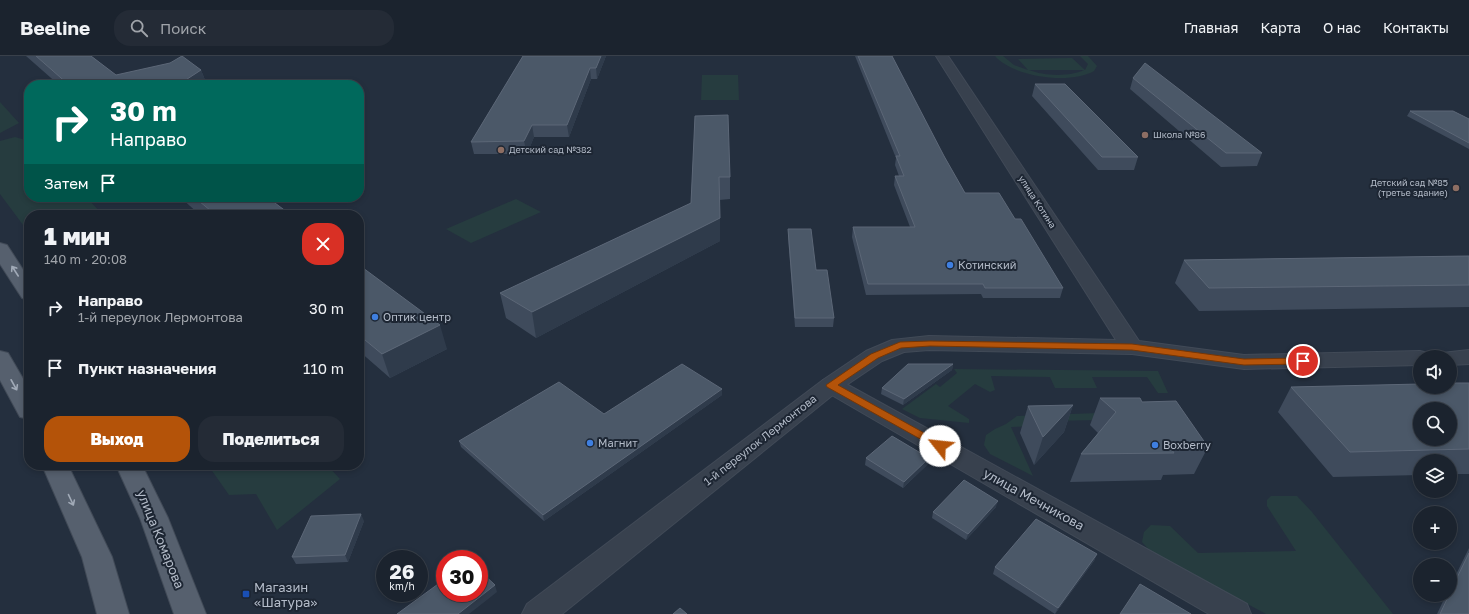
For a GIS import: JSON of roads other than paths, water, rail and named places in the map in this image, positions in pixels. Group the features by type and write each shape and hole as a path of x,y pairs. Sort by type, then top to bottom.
{"main road":[{"path":"0,249 24,286"},
{"path":"0,358 24,402"},
{"path":"57,470 97,557 113,614"},
{"name":"улица Комарова","path":"131,470 154,518 190,614"}],"street":[{"name":"улица Котина","path":"942,56 1132,347"},
{"name":"1-й переулок Лермонтова","path":"538,614 831,385 874,356 900,345 930,343 1132,347 1244,362 1413,358"},
{"path":"1457,358 1469,357"},
{"name":"улица Мечникова","path":"831,385 1236,614"}],"place":[{"name":"Школа №86","path":"1145,135"},
{"name":"Детский сад №382","path":"501,150"},
{"name":"Детский сад №85 (третье здание)","path":"1456,188"},
{"name":"Котинский","path":"950,265"},
{"name":"Оптик центр","path":"375,317"},
{"name":"Магнит","path":"590,443"},
{"name":"Boxberry","path":"1155,445"},
{"name":"Магазин «Шатура»","path":"246,594"}]}
